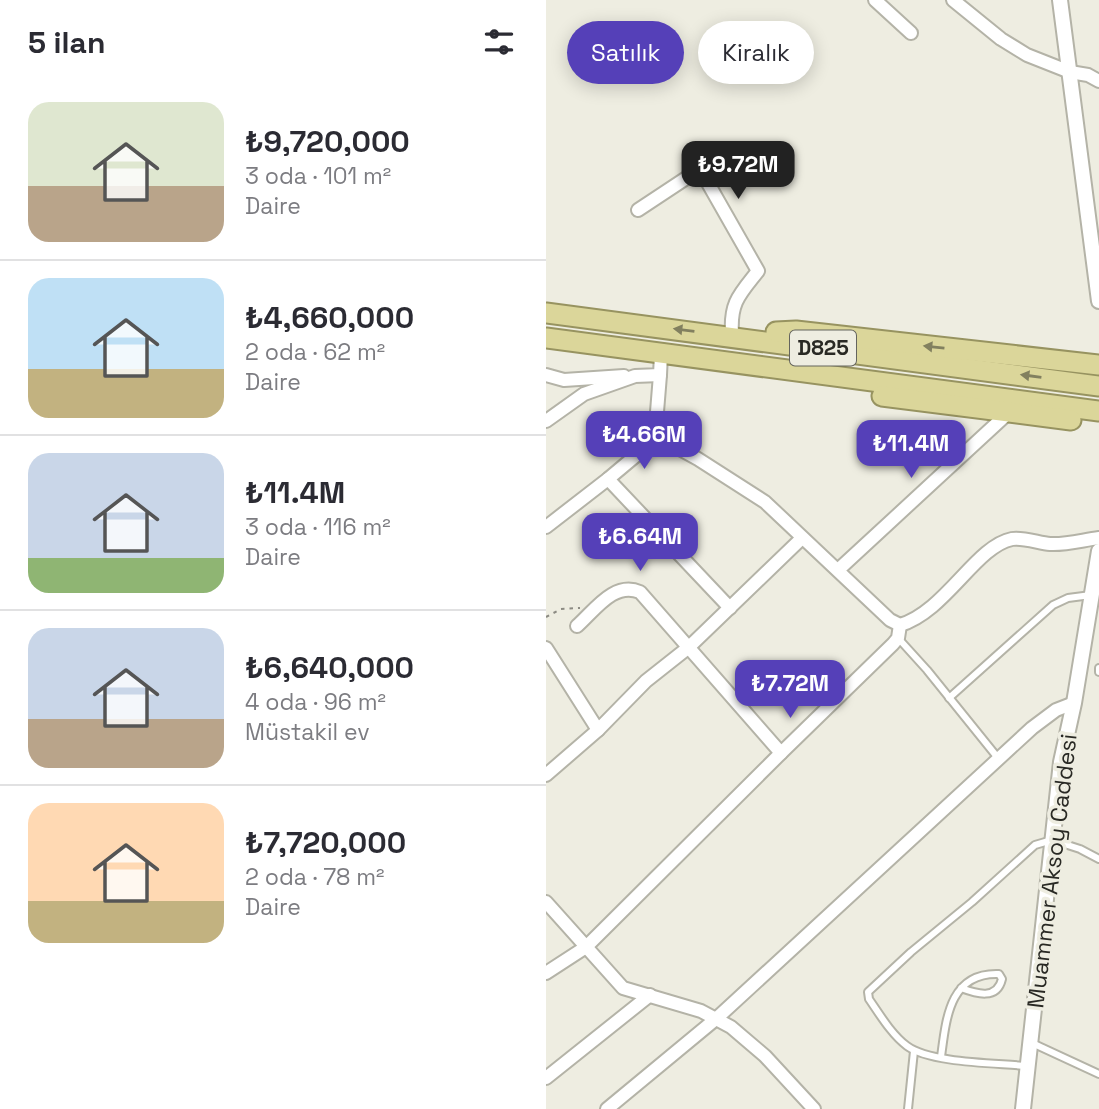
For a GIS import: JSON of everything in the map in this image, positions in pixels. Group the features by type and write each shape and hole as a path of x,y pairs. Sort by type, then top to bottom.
{"highway":[{"name":"D825","path":"546,313 722,333 1099,386"},
{"path":"722,333 796,331 1099,365"},
{"name":"D825","path":"546,338 1099,411"},
{"path":"661,354 818,387 1007,414 1099,423"}],"street":[{"path":"875,0 911,33"},
{"path":"953,0 1027,55 1099,81"},
{"path":"1060,0 1099,301"},
{"path":"638,210 700,169 758,271 735,299 722,333"},
{"path":"661,354 656,424 659,437 698,458 765,502 890,620 901,625 913,621 933,607 989,551 1012,539 1054,544 1099,538"},
{"path":"546,375 564,380 660,375"},
{"path":"546,421 584,394 635,376"},
{"path":"838,570 1007,414"},
{"path":"546,527 659,437"},
{"path":"608,479 730,608"},
{"path":"546,775 598,730 646,681 689,647 802,538"},
{"name":"Muammer Aksoy Caddesi","path":"1023,1109 1061,762 1074,703 1099,551"},
{"path":"578,626 620,590 632,588 640,592 780,753"},
{"path":"546,973 586,947 898,638 901,625"},
{"path":"546,648 598,730"},
{"path":"607,1109 717,1018 1032,727 1056,710 1074,703"},
{"path":"546,902 623,988 717,1018 765,1056 814,1109"},
{"path":"546,1078 650,995"}],"lane":[{"path":"948,698 1053,605 1076,596 1093,594"},
{"path":"898,638 999,758"},
{"path":"1029,1066 941,1057 914,1051 899,1039 869,999 868,992 1035,845 1052,840 1080,849 1099,859"},
{"path":"941,1057 950,1004 961,988 987,974 999,974 1002,979 998,988 987,994 978,995 961,988"},
{"path":"1032,1043 1099,1074"},
{"path":"908,1109 914,1051"}],"path":[{"path":"546,617 561,609 595,610"}]}
